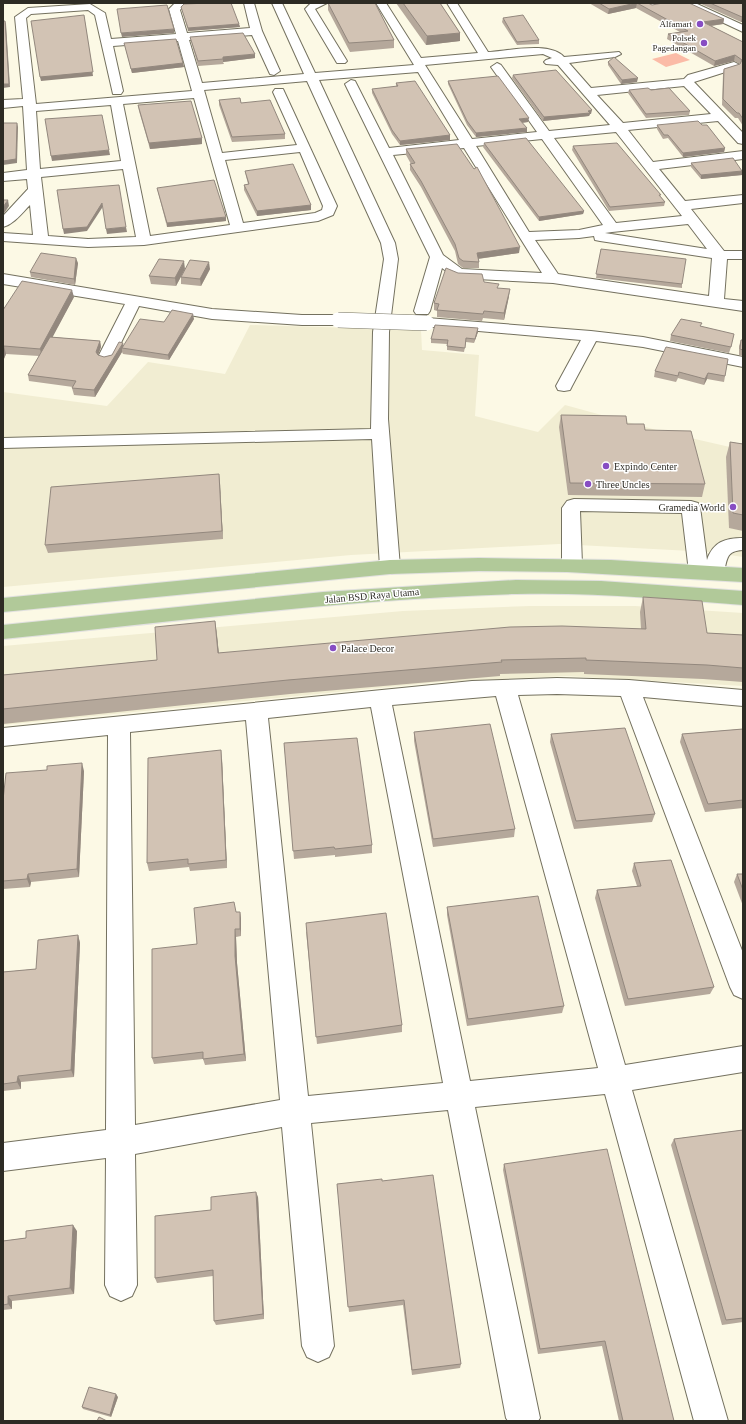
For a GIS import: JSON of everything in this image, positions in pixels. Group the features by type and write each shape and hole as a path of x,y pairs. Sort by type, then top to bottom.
{"main road":[{"path":"514,563 518,587"},
{"path":"3,605 390,567 514,563 572,564 743,575"},
{"name":"Jalan BSD Raya Utama","path":"3,632 360,596 518,587 617,588 743,598"}],"street":[{"path":"181,3 174,9 238,228"},
{"path":"248,3 256,31 274,71"},
{"path":"277,3 388,243 391,259 381,332 379,426 390,567"},
{"path":"322,3 312,6 310,9 341,61"},
{"path":"381,3 469,143 525,236 554,278"},
{"path":"452,3 490,64 612,228"},
{"path":"651,6 665,3"},
{"path":"686,3 741,27"},
{"path":"41,241 35,190 30,103 20,17 28,11 90,7 100,12 107,42 144,241"},
{"path":"107,42 256,31"},
{"path":"490,64 542,50 555,54 562,61 619,127 720,255 716,302"},
{"path":"533,64 615,54"},
{"path":"3,104 117,96 310,77 422,68 490,64 511,66"},
{"path":"589,92 687,82 692,78 734,66"},
{"path":"422,68 441,72"},
{"path":"687,82 743,140"},
{"path":"351,84 437,257 458,273 554,278 743,306"},
{"path":"3,237 41,241 88,243 144,241 318,217 328,212 330,206 279,92"},
{"path":"386,152 720,117"},
{"path":"217,157 305,148"},
{"path":"650,166 743,156"},
{"path":"3,177 129,164"},
{"path":"3,223 14,214 35,190"},
{"path":"682,206 743,199"},
{"path":"525,236 579,234 612,228 692,219"},
{"path":"579,234 720,255 743,255"},
{"path":"424,317 437,257"},
{"path":"3,279 212,314 302,320 424,317 643,342 743,362"},
{"path":"106,357 134,301"},
{"path":"564,386 591,336"},
{"path":"3,430 379,426"},
{"path":"3,442 379,426"},
{"path":"572,564 571,508 574,505 691,507 706,572"},
{"path":"706,572 723,547 733,544 743,544"},
{"path":"3,737 472,689 557,686 629,688 743,698"},
{"path":"505,688 711,1421"},
{"path":"629,688 743,987"},
{"path":"380,698 523,1418"},
{"path":"256,711 318,1346"},
{"path":"119,725 121,1285"},
{"path":"3,1157 121,1142 295,1111 615,1080 743,1059"}],"shaded area":[{"path":"676,53 690,60 666,67 652,59"},
{"path":"250,325 421,330 422,350 479,355 475,416 538,432 565,405 660,431 743,450 743,557 710,552 559,544 351,555 3,587 3,392 107,406 148,362 225,374"},
{"path":"530,606 635,606 743,613 743,686 566,676 439,682 3,725 3,646 403,611"}],"building":[{"path":"231,3 239,24 188,28 181,7 184,4"},
{"path":"328,3 375,3 394,40 349,43"},
{"path":"403,3 440,3 460,33 427,36"},
{"path":"599,3 636,3 609,9"},
{"path":"637,3 648,3 652,5 663,3 689,3 724,19 703,22 743,42 743,119 739,113 737,113 723,99 724,69 740,64 742,60 735,55 715,61 668,34 688,31"},
{"path":"710,3 743,3 743,17 742,17"},
{"path":"167,5 174,29 121,33 117,9"},
{"path":"84,15 93,72 40,77 31,21"},
{"path":"523,15 539,40 517,42 503,18"},
{"path":"3,21 5,21 9,84 3,84"},
{"path":"243,33 255,54 198,61 190,37"},
{"path":"176,39 183,63 131,69 124,43"},
{"path":"614,57 638,78 622,80 608,62"},
{"path":"556,70 592,110 588,111 590,113 544,117 513,75"},
{"path":"498,76 529,118 519,119 527,128 476,133 467,121 448,81"},
{"path":"415,81 450,135 400,141 392,130 372,89 398,86 396,83"},
{"path":"648,88 651,90 669,88 690,111 646,114 629,90"},
{"path":"240,98 241,103 270,100 285,134 232,137 219,100"},
{"path":"191,101 202,138 149,143 138,105"},
{"path":"102,115 109,150 51,156 45,119"},
{"path":"698,121 702,125 707,125 725,148 683,153 668,135 664,135 657,125"},
{"path":"3,123 17,123 16,159 3,161"},
{"path":"526,138 584,211 539,217 484,143"},
{"path":"617,143 661,195 659,195 665,202 610,207 573,146"},
{"path":"457,144 474,169 477,167 520,247 477,253 479,262 463,261 459,258 455,244 421,181 410,164 415,163 406,149"},
{"path":"733,158 742,171 701,175 691,163"},
{"path":"293,164 311,205 257,211 244,185 249,184 245,171"},
{"path":"214,180 226,217 167,223 157,188"},
{"path":"119,185 126,227 106,229 102,203 87,227 63,229 57,190"},
{"path":"3,200 8,200 3,207"},
{"path":"601,249 686,259 682,284 596,274"},
{"path":"41,253 76,258 74,279 30,272"},
{"path":"159,259 184,261 175,278 149,276"},
{"path":"190,260 209,262 200,279 181,277"},
{"path":"446,268 458,273 482,274 484,282 499,284 497,288 510,289 504,313 484,311 483,314 437,310 439,304 434,303"},
{"path":"22,281 72,290 40,349 4,346 3,349 3,310"},
{"path":"172,310 193,314 168,355 122,348 140,319 164,322"},
{"path":"681,319 702,323 700,326 734,334 731,347 671,335"},
{"path":"435,325 478,328 475,339 466,338 465,348 447,346 448,340 431,339"},
{"path":"50,337 100,341 96,352 98,355 104,357 112,355 119,342 123,343 94,390 72,388 76,381 28,375"},
{"path":"741,340 743,340 743,350 740,349"},
{"path":"666,347 728,359 725,376 708,373 705,379 679,372 678,376 655,371"},
{"path":"561,415 626,416 627,424 644,424 645,430 691,431 705,484 570,483"},
{"path":"730,442 743,444 743,515 733,513"},
{"path":"219,474 222,531 45,545 51,487"},
{"path":"643,597 702,601 707,633 743,635 743,668 586,660 586,658 501,660 502,662 288,680 3,709 3,675 157,660 155,627 215,621 218,653 510,627 562,626 646,629"},
{"path":"490,724 515,829 433,839 414,732"},
{"path":"625,728 655,814 576,821 551,734"},
{"path":"743,729 743,800 708,804 682,734"},
{"path":"357,738 372,845 293,851 284,743"},
{"path":"221,750 226,860 188,864 188,859 147,863 148,758"},
{"path":"82,763 77,869 28,874 27,879 3,881 3,800 6,773 47,770 47,766"},
{"path":"671,860 714,987 628,999 597,890 641,886 634,863"},
{"path":"737,874 743,874 743,890"},
{"path":"538,896 564,1006 468,1019 447,907"},
{"path":"234,902 236,912 240,912 240,929 235,929 235,956 244,1054 203,1059 203,1052 152,1058 152,949 197,944 194,908"},
{"path":"386,913 402,1025 316,1037 306,923"},
{"path":"78,935 71,1070 18,1076 17,1082 3,1084 3,972 36,969 38,940"},
{"path":"743,1130 743,1318 726,1320 674,1139"},
{"path":"607,1149 674,1421 623,1421 605,1341 540,1349 504,1164"},
{"path":"433,1175 461,1364 412,1370 404,1300 348,1307 337,1184 382,1179 382,1181"},
{"path":"256,1192 263,1314 214,1321 213,1270 155,1278 155,1216 211,1210 211,1197"},
{"path":"73,1225 70,1288 8,1296 8,1304 3,1305 3,1241 26,1238 26,1231"},
{"path":"89,1387 116,1394 110,1415 82,1407"},
{"path":"99,1417 107,1421 97,1421"}],"place":[{"name":"Alfamart","path":"700,24"},
{"name":"Polsek Pagedangan","path":"704,43"},
{"name":"Expindo Center","path":"606,466"},
{"name":"Three Uncles","path":"588,484"},
{"name":"Gramedia World","path":"733,507"},
{"name":"Palace Decor","path":"333,648"}]}
